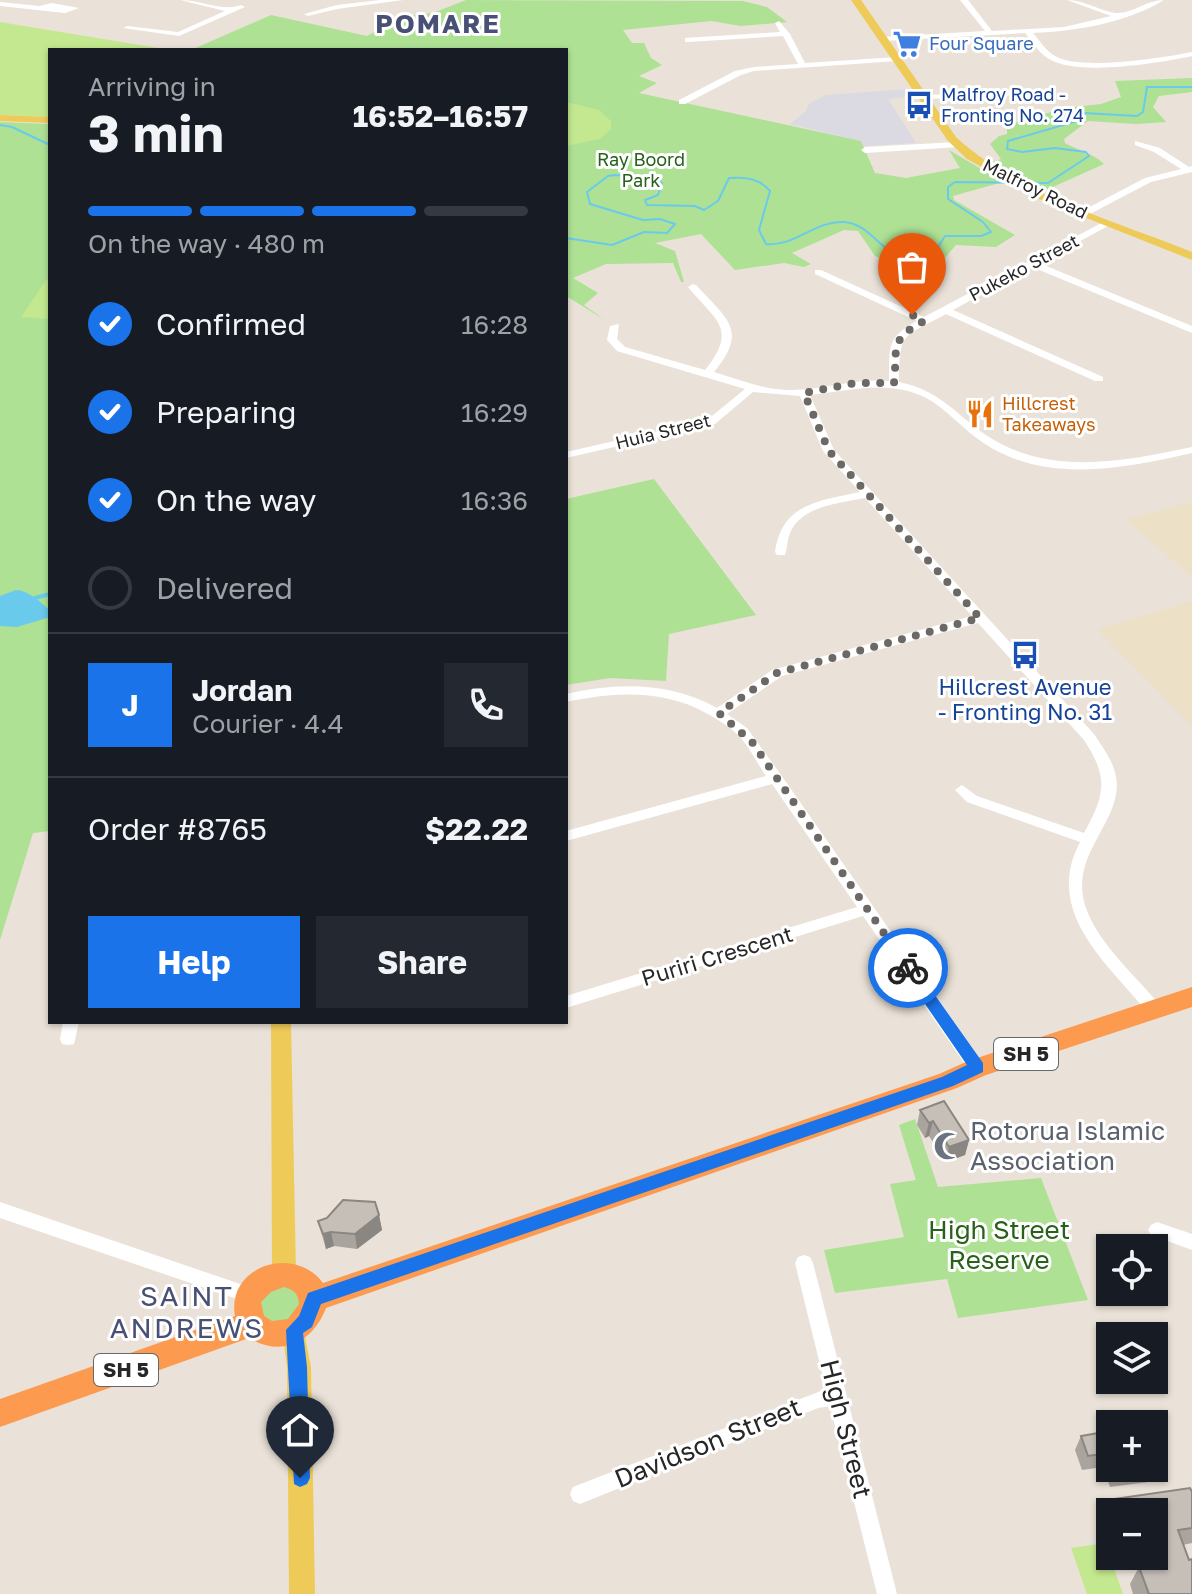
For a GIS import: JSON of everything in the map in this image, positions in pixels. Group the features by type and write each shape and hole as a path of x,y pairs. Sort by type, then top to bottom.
{"highway":[{"name":"SH 5","path":"314,1299 948,1081 977,1068 1192,997"},
{"name":"SH 5","path":"0,1413 250,1310 264,1280 284,1274"},
{"path":"250,1310 268,1335 294,1330 306,1321 314,1299 308,1283 284,1274"}],"main road":[{"name":"Malfroy Road","path":"856,0 956,145 1026,189 1083,214 1189,251"},
{"path":"0,118 48,120"},
{"path":"281,1024 284,1274"},
{"path":"294,1330 299,1367 302,1594"}],"street":[{"path":"127,28 179,34 237,9 184,0"},
{"path":"326,0 337,7"},
{"path":"316,15 337,7 399,0"},
{"path":"964,0 991,34"},
{"path":"1071,0 1118,16"},
{"path":"883,39 1078,27 1160,0"},
{"path":"0,4 40,8"},
{"path":"779,23 801,63"},
{"path":"1028,32 1049,56 1069,63 1192,54"},
{"path":"688,40 786,34"},
{"path":"1182,57 1192,62"},
{"path":"682,102 738,73 801,63 897,59"},
{"path":"923,97 1008,94"},
{"path":"1138,143 1157,150 1190,170"},
{"path":"865,150 956,145"},
{"path":"1083,214 1148,180 1190,170"},
{"name":"Pukeko Street","path":"894,383 898,338 1107,223"},
{"path":"1032,264 1192,330"},
{"path":"818,272 924,321"},
{"path":"693,287 723,323 730,338 726,353 707,374"},
{"path":"945,310 1099,379"},
{"path":"615,326 612,340 621,349 745,384 751,389 804,393 855,383 894,383 924,392 943,402 978,434 1003,448 1055,464 1112,467 1192,450"},
{"name":"Huia Street","path":"568,455 711,422 751,389"},
{"path":"804,393 829,451 1089,737 1107,761 1109,802 1088,840 1076,878 1078,907 1093,934 1153,1008"},
{"path":"781,552 782,533 794,517 815,507 868,494"},
{"path":"719,713 777,673 980,618"},
{"path":"568,698 608,690 655,691 689,699 719,713 752,742 977,1068"},
{"path":"568,835 776,778"},
{"path":"962,790 972,799 1088,840"},
{"name":"Puriri Crescent","path":"568,1001 868,909"},
{"path":"0,1210 250,1310"},
{"path":"1157,1230 1192,1242"},
{"name":"High Street","path":"804,1263 887,1594"},
{"name":"Davidson Street","path":"580,1494 818,1399 837,1396"}],"shaded area":[{"path":"908,89 913,96 888,99 916,143 863,146 860,141 790,124 805,112 809,104 826,95"},
{"path":"1192,502 1192,577 1126,519"},
{"path":"1192,601 1192,726 1097,629"}],"green space":[{"name":"Ray Boord Park","path":"466,0 743,1 767,7 787,22 741,26 711,21 623,30 632,43 644,43 651,58 662,65 639,76 657,83 639,93 861,141 875,173 906,178 960,168 949,150 1003,182 953,196 954,200 1015,235 996,247 956,245 944,259 914,273 875,256 858,231 844,230 792,253 811,264 804,267 784,263 735,270 701,234 655,243 675,251 684,282 681,282 673,263 606,264 573,278 598,293 584,305 605,320 568,297 568,48 196,48 271,15 367,36 403,16 433,13"},
{"path":"0,22 158,48 48,48 48,117 0,115"},
{"path":"1192,78 1192,92 1159,96 1153,107 1166,122 1088,121 1064,139 1065,143 1104,164 1044,191 992,162 1001,159 990,144 1007,134 1007,125 1065,108 1101,104 1121,97 1115,81"},
{"path":"568,102 599,110 611,121 611,129 600,139 568,146"},
{"path":"0,122 48,124 48,831 33,833 0,940"},
{"path":"46,280 48,280 48,319 21,317"},
{"path":"654,479 756,615 669,634 666,681 610,678 568,685 568,499"},
{"name":"High Street Reserve","path":"915,1119 938,1187 1041,1178 1088,1300 958,1318 947,1279 835,1293 824,1250 904,1237 890,1184 916,1180 899,1125"},
{"path":"290,1285 302,1299 295,1317 274,1324 262,1318 260,1299 270,1289"},
{"path":"1096,1544 1096,1570 1115,1570 1123,1594 1087,1594 1071,1548"}],"water":[{"path":"16,590 26,592 48,608 48,618 17,627 0,626 0,596"}],"building":[{"path":"944,1101 969,1140 949,1147 933,1121 929,1123 920,1110"},
{"path":"343,1200 375,1202 379,1215 355,1234 323,1234 318,1221 327,1218"},
{"path":"1096,1433 1096,1455 1088,1456 1081,1436"},
{"path":"1190,1488 1192,1528 1178,1530 1189,1560 1192,1559 1192,1594 1149,1594 1140,1570 1168,1570 1168,1498 1121,1498"}],"waterway":[{"path":"921,257 933,255 945,236 981,236 991,232 983,222 948,199 948,187 955,182 1048,183 1089,156 1086,152 1055,148 1022,152 1007,149 1008,141 1077,121 1076,115 1084,113 1137,116 1143,112 1147,87 1192,87"},
{"path":"0,125 12,127 48,144"},
{"path":"568,238 612,245 644,232 667,233 675,224 660,219 643,220 590,204 587,192 608,176 654,178 662,183 658,195 645,200 647,205 695,206 704,210 718,201 729,178 741,178 756,181 770,191 759,230 766,244 786,242 824,225 844,222 862,228 891,252 909,258"},
{"path":"898,256 921,257"},
{"path":"921,257 926,256"},
{"path":"917,258 921,257"},
{"path":"35,598 48,595"}],"way so far":[{"path":"908,968 752,742 719,713 766,678 790,668 980,618 829,451 804,393 844,384 894,383 898,338 924,321 912,315"}],"place":[{"name":"Four Square","path":"907,44"},
{"name":"Malfroy Road - Fronting No. 274","path":"919,105"},
{"name":"Hillcrest Takeaways","path":"980,414"},
{"name":"Hillcrest Avenue - Fronting No. 31","path":"1025,655"},
{"name":"Rotorua Islamic Association","path":"948,1146"}],"district":[{"name":"POMARE","path":"438,24"},
{"name":"SAINT ANDREWS","path":"187,1312"}],"route":[{"path":"300,1478 299,1367 294,1330 311,1314 314,1299 948,1081 977,1068 908,968"}]}
